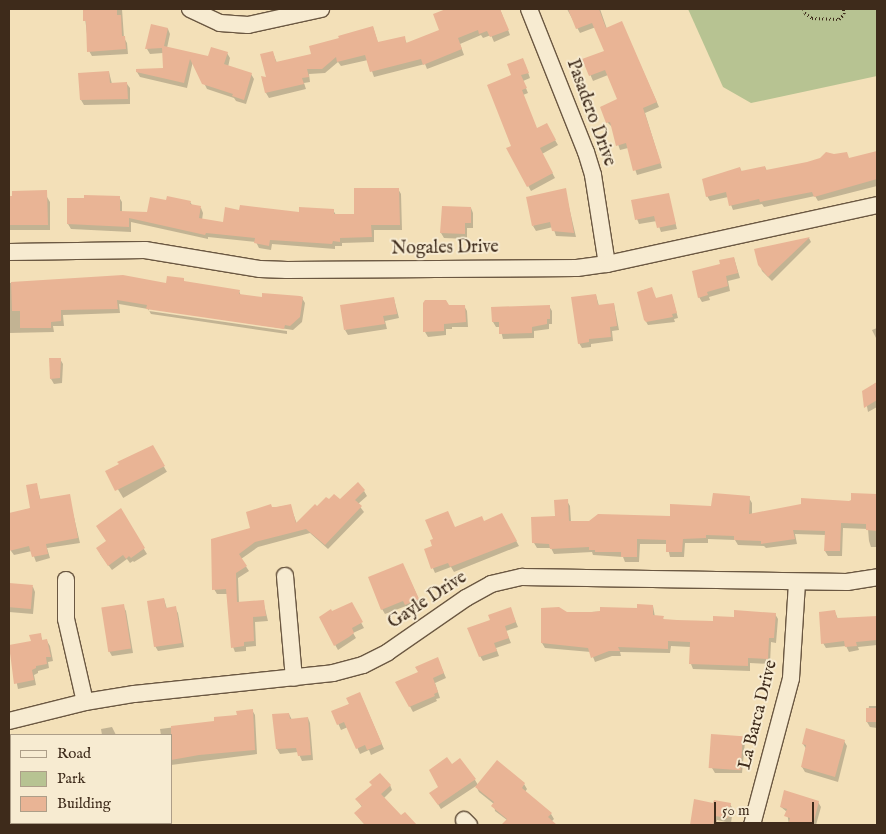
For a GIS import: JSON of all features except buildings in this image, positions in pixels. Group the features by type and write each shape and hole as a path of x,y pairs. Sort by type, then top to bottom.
{"street":[{"path":"190,9 220,23 248,25 321,9"},
{"name":"Pasadero Drive","path":"528,9 586,152 593,176 607,264"},
{"name":"Nogales Drive","path":"9,252 145,250 260,269 287,270 577,268 607,264 877,205"},
{"path":"285,576 294,678"},
{"name":"Gayle Drive","path":"9,721 85,702 134,694 294,678 333,673 363,665 388,652 466,598 491,584 522,577 847,582 877,577"},
{"path":"66,580 66,619 85,702"},
{"name":"La Barca Drive","path":"752,825 791,678 797,582"}],"path":[{"path":"804,9 805,13 812,18 839,19 844,14 844,9"}],"green space":[{"path":"688,9 877,9 877,76 751,103 723,87"}]}
